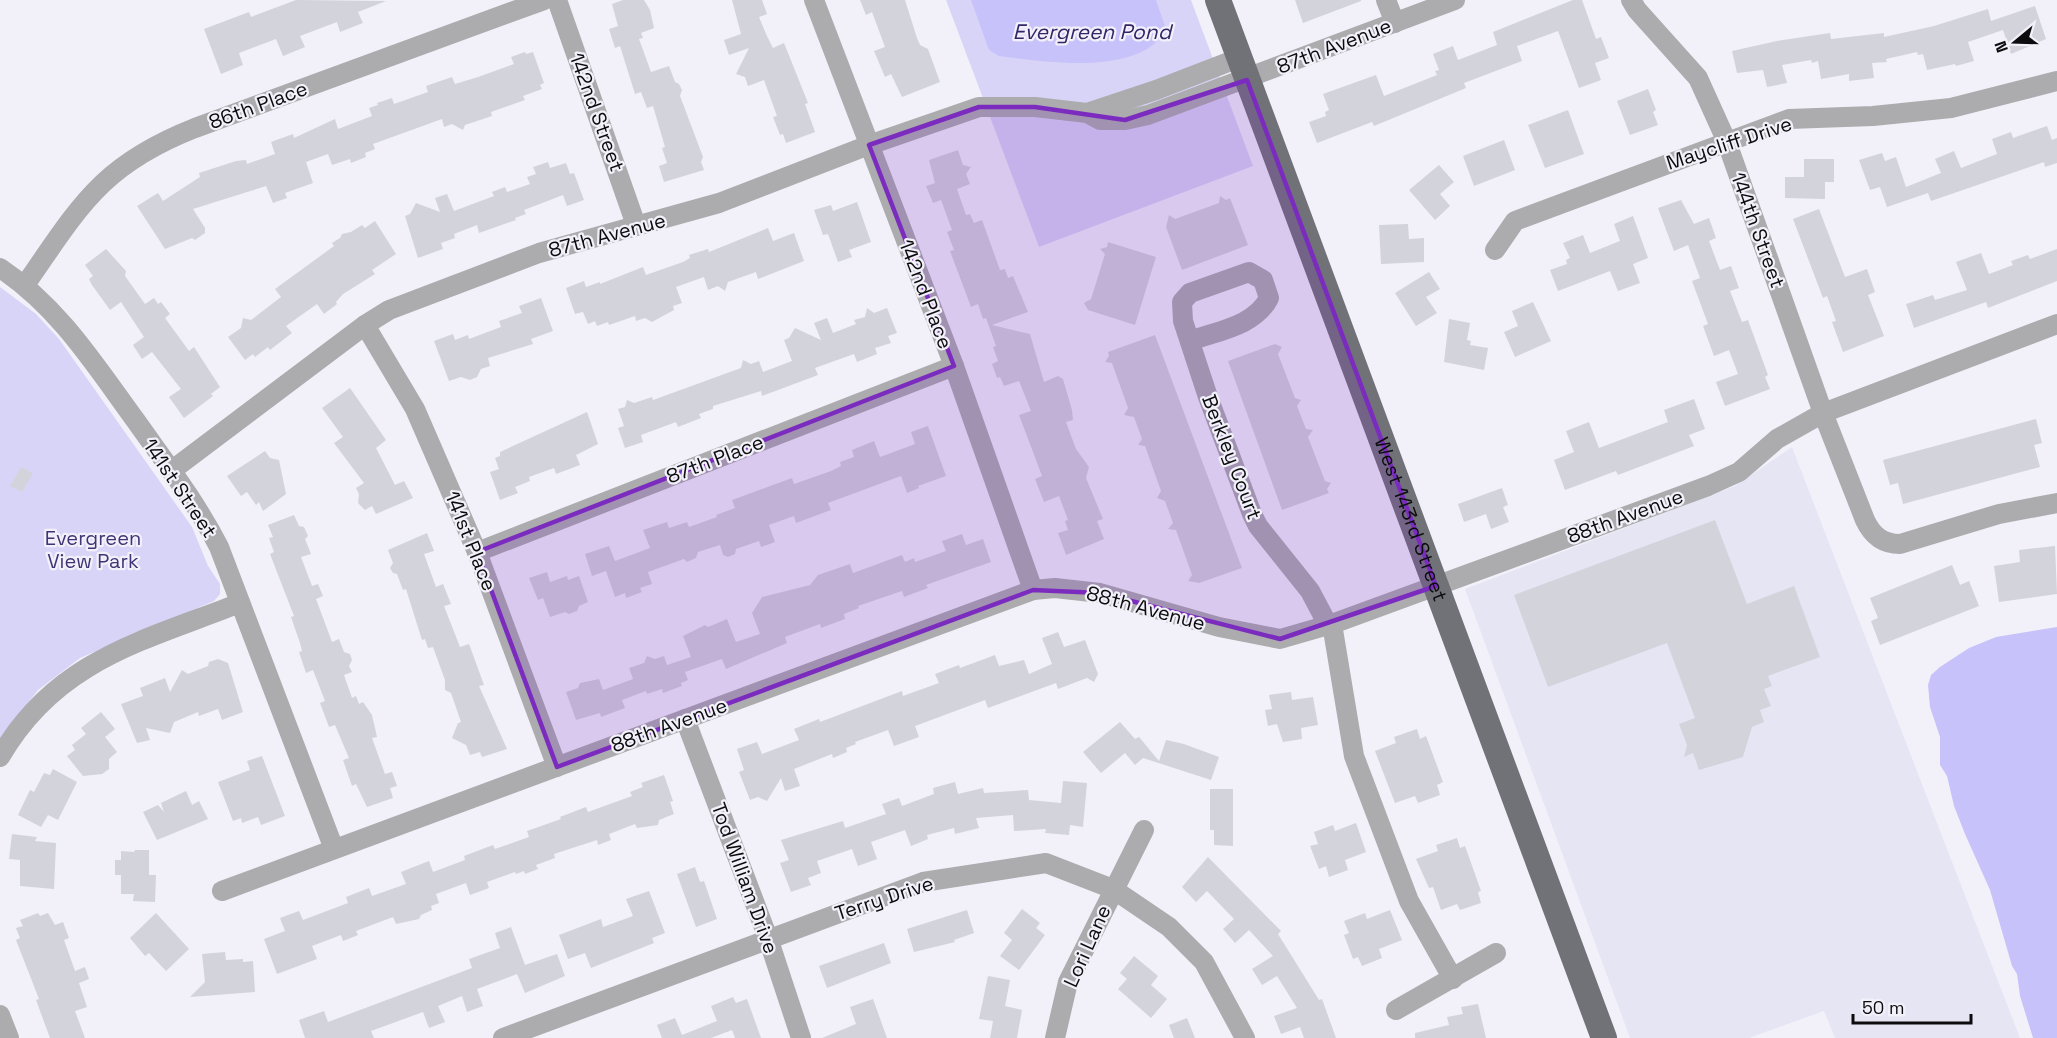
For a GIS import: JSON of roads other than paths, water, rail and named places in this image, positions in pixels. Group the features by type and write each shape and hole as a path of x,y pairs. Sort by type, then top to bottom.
{"main road":[{"name":"West 143rd Street","path":"1218,0 1604,1038"}],"street":[{"name":"86th Place","path":"26,285 88,195 119,167 147,148 195,128 544,0"},
{"name":"142nd Street","path":"557,0 636,225"},
{"name":"142nd Place","path":"814,0 954,366 1033,590"},
{"path":"1386,0 1395,23"},
{"name":"87th Avenue","path":"171,471 365,325 389,310 539,253 718,202 869,145 980,107 1035,107 1088,113 1100,120 1125,120 1148,115 1243,69 1395,23 1455,0"},
{"name":"144th Street","path":"1631,0 1637,10 1698,78 1726,140 1823,412 1864,520 1873,534 1881,541 1890,544 1908,542 1999,514 2057,503"},
{"name":"Maycliff Drive","path":"1495,250 1515,221 1726,140 1788,119 1873,116 1951,108 2057,81"},
{"name":"141st Street","path":"0,268 26,285 67,326 200,511 219,547 334,849"},
{"name":"88th Avenue","path":"222,891 1033,590 1055,588 1100,593 1219,627 1280,639 1330,625 1739,472 1777,439 1823,412 2057,324"},
{"name":"141st Place","path":"365,325 415,409 477,552 557,767"},
{"name":"Berkley Court","path":"1190,341 1252,514 1258,526 1310,591 1330,625 1354,756 1409,901 1453,979"},
{"name":"87th Place","path":"477,552 954,366"},
{"path":"0,758 11,738 45,698 101,658 240,603"},
{"name":"Tod William Drive","path":"685,719 768,938 801,1038"},
{"name":"Lori Lane","path":"1055,1038 1068,982 1144,830"},
{"name":"Terry Drive","path":"503,1038 923,882 1047,863 1113,889 1169,927 1204,962 1245,1038"},
{"path":"1396,1011 1496,953"},
{"path":"0,1015 9,1038"}],"water":[{"name":"Evergreen Pond","path":"971,0 1156,0 1166,29 1154,44 1136,54 1114,60 1065,63 999,56 989,50"},
{"path":"2057,627 2057,1038 2033,1038 2020,996 2017,974 2012,966 1990,890 1954,806 1947,776 1940,765 1940,737 1930,707 1928,685 1931,675 1969,648 1996,637"}],"park label":[{"name":"Evergreen View Park","path":"93,550"}]}
